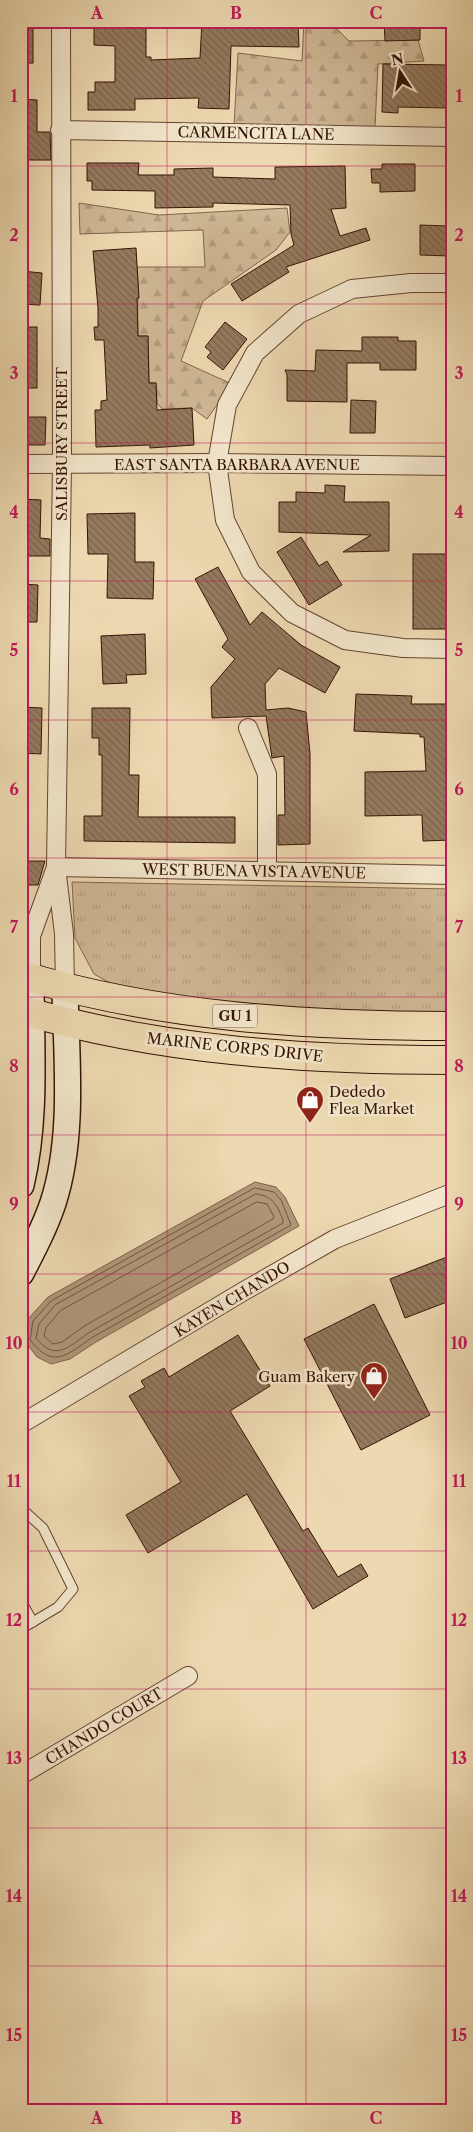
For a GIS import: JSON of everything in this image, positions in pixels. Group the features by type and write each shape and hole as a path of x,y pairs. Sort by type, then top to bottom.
{"main road":[{"name":"GU 1","path":"26,976 65,987 150,1004 244,1017 337,1024 452,1026"},
{"path":"21,1185 27,1160 31,1122 26,976"},
{"path":"21,1273 40,1237 53,1203 62,1165 66,1124 65,987"},
{"name":"MARINE CORPS DRIVE","path":"26,1011 65,1022 144,1037 241,1051 336,1058 452,1060"}],"street":[{"name":"SALISBURY STREET","path":"61,21 62,464 56,867 64,934 65,987"},
{"name":"CARMENCITA LANE","path":"60,130 452,137"},
{"path":"452,284 410,283 352,289 299,314 255,353 227,404 217,463 225,520 229,529 251,572 292,614 345,640 403,648 452,649"},
{"name":"EAST SANTA BARBARA AVENUE","path":"21,464 217,463 452,466"},
{"path":"248,728 267,774 267,871"},
{"name":"SALISBURY STREET","path":"26,976 30,936 56,867"},
{"name":"WEST BUENA VISTA AVENUE","path":"56,867 452,875"},
{"name":"KAYEN CHANDO","path":"21,1424 334,1239 452,1193"},
{"name":"CHANDO COURT","path":"21,1775 188,1676"}],"lane":[{"path":"21,1508 43,1528 73,1589 58,1607 21,1629"},
{"path":"21,1602 33,1622"}],"green space":[{"path":"304,21 329,21 349,41 418,40 424,61 378,64 375,127 234,126 238,53 302,61"},
{"path":"79,203 159,215 287,208 290,232 276,250 203,301 181,361 232,384 207,419 192,408 162,409 157,403 156,383 149,383 148,336 138,336 137,267 205,267 203,230 80,234"},
{"path":"72,882 452,889 452,1016 348,1016 131,995 94,974 75,938"}],"water":[{"path":"255,1182 276,1187 285,1197 299,1226 96,1342 70,1359 51,1364 37,1357 24,1340 28,1319 48,1297"}],"building":[{"path":"94,21 146,21 146,57 151,57 151,60 200,58 202,21 298,21 299,47 231,46 229,109 198,108 199,98 135,99 135,110 88,110 88,92 95,92 95,82 115,82 115,46 94,45"},
{"path":"384,21 420,21 420,40 385,41"},
{"path":"21,27 33,27 33,63 21,63"},
{"path":"383,64 449,65 448,108 398,107 398,113 382,112"},
{"path":"21,99 37,100 37,132 50,132 51,160 21,160"},
{"path":"87,163 139,163 138,175 174,175 174,169 213,168 213,177 275,179 275,167 345,166 346,208 331,209 340,236 366,228 370,240 286,267 289,272 242,301 231,284 294,245 291,234 290,205 213,203 213,207 155,208 155,191 92,190 92,181 87,181"},
{"path":"382,164 415,164 415,191 380,192 380,183 372,183 371,169 382,169"},
{"path":"420,225 450,226 450,256 420,255"},
{"path":"136,248 139,298 137,298 138,336 148,336 149,383 156,383 157,410 192,408 194,445 150,448 150,445 96,447 95,410 101,410 101,401 107,400 104,340 95,340 94,327 98,327 98,308 93,251"},
{"path":"21,271 42,273 40,305 21,304"},
{"path":"225,322 247,339 223,370 207,357 211,352 205,347"},
{"path":"21,327 37,327 37,388 21,388"},
{"path":"362,337 398,337 398,341 416,341 416,370 380,370 380,363 347,363 347,402 287,401 287,375 285,370 315,371 316,350 362,351"},
{"path":"351,400 376,401 375,433 350,433"},
{"path":"21,417 46,417 45,445 21,445"},
{"path":"325,485 345,486 344,502 389,502 389,551 343,552 371,535 279,532 279,502 296,502 296,492 325,493"},
{"path":"21,499 41,500 40,538 50,539 50,556 21,556"},
{"path":"135,513 135,562 154,562 153,599 107,598 108,554 88,554 87,514"},
{"path":"301,537 319,566 327,561 342,585 309,605 277,552"},
{"path":"413,554 452,554 452,629 413,629"},
{"path":"218,567 250,625 262,612 301,645 340,667 325,693 279,668 265,684 266,710 288,708 306,712 310,754 310,844 278,845 278,815 285,815 284,756 272,758 266,716 212,718 211,687 235,659 222,647 228,639 195,579"},
{"path":"21,584 38,585 37,622 21,622"},
{"path":"145,634 146,674 126,675 127,683 103,684 101,636"},
{"path":"356,694 412,696 411,704 452,704 452,736 447,737 452,840 423,841 422,815 365,816 365,772 426,771 424,737 420,737 420,734 354,731"},
{"path":"21,707 42,708 41,754 21,753"},
{"path":"92,708 130,708 129,775 139,775 138,817 235,817 235,843 84,841 84,816 102,816 102,755 99,755 99,738 92,738"},
{"path":"21,861 45,861 38,885 21,885"},
{"path":"452,1255 452,1300 405,1318 390,1279"},
{"path":"374,1304 430,1415 361,1450 304,1339"},
{"path":"238,1335 270,1386 230,1411 303,1531 308,1528 338,1577 361,1564 368,1576 313,1609 247,1494 148,1553 126,1515 181,1482 129,1396 145,1387 141,1381 164,1368 169,1377"}],"place":[{"name":"Dededo Flea Market","path":"310,1124"},
{"name":"Guam Bakery","path":"374,1400"}]}
